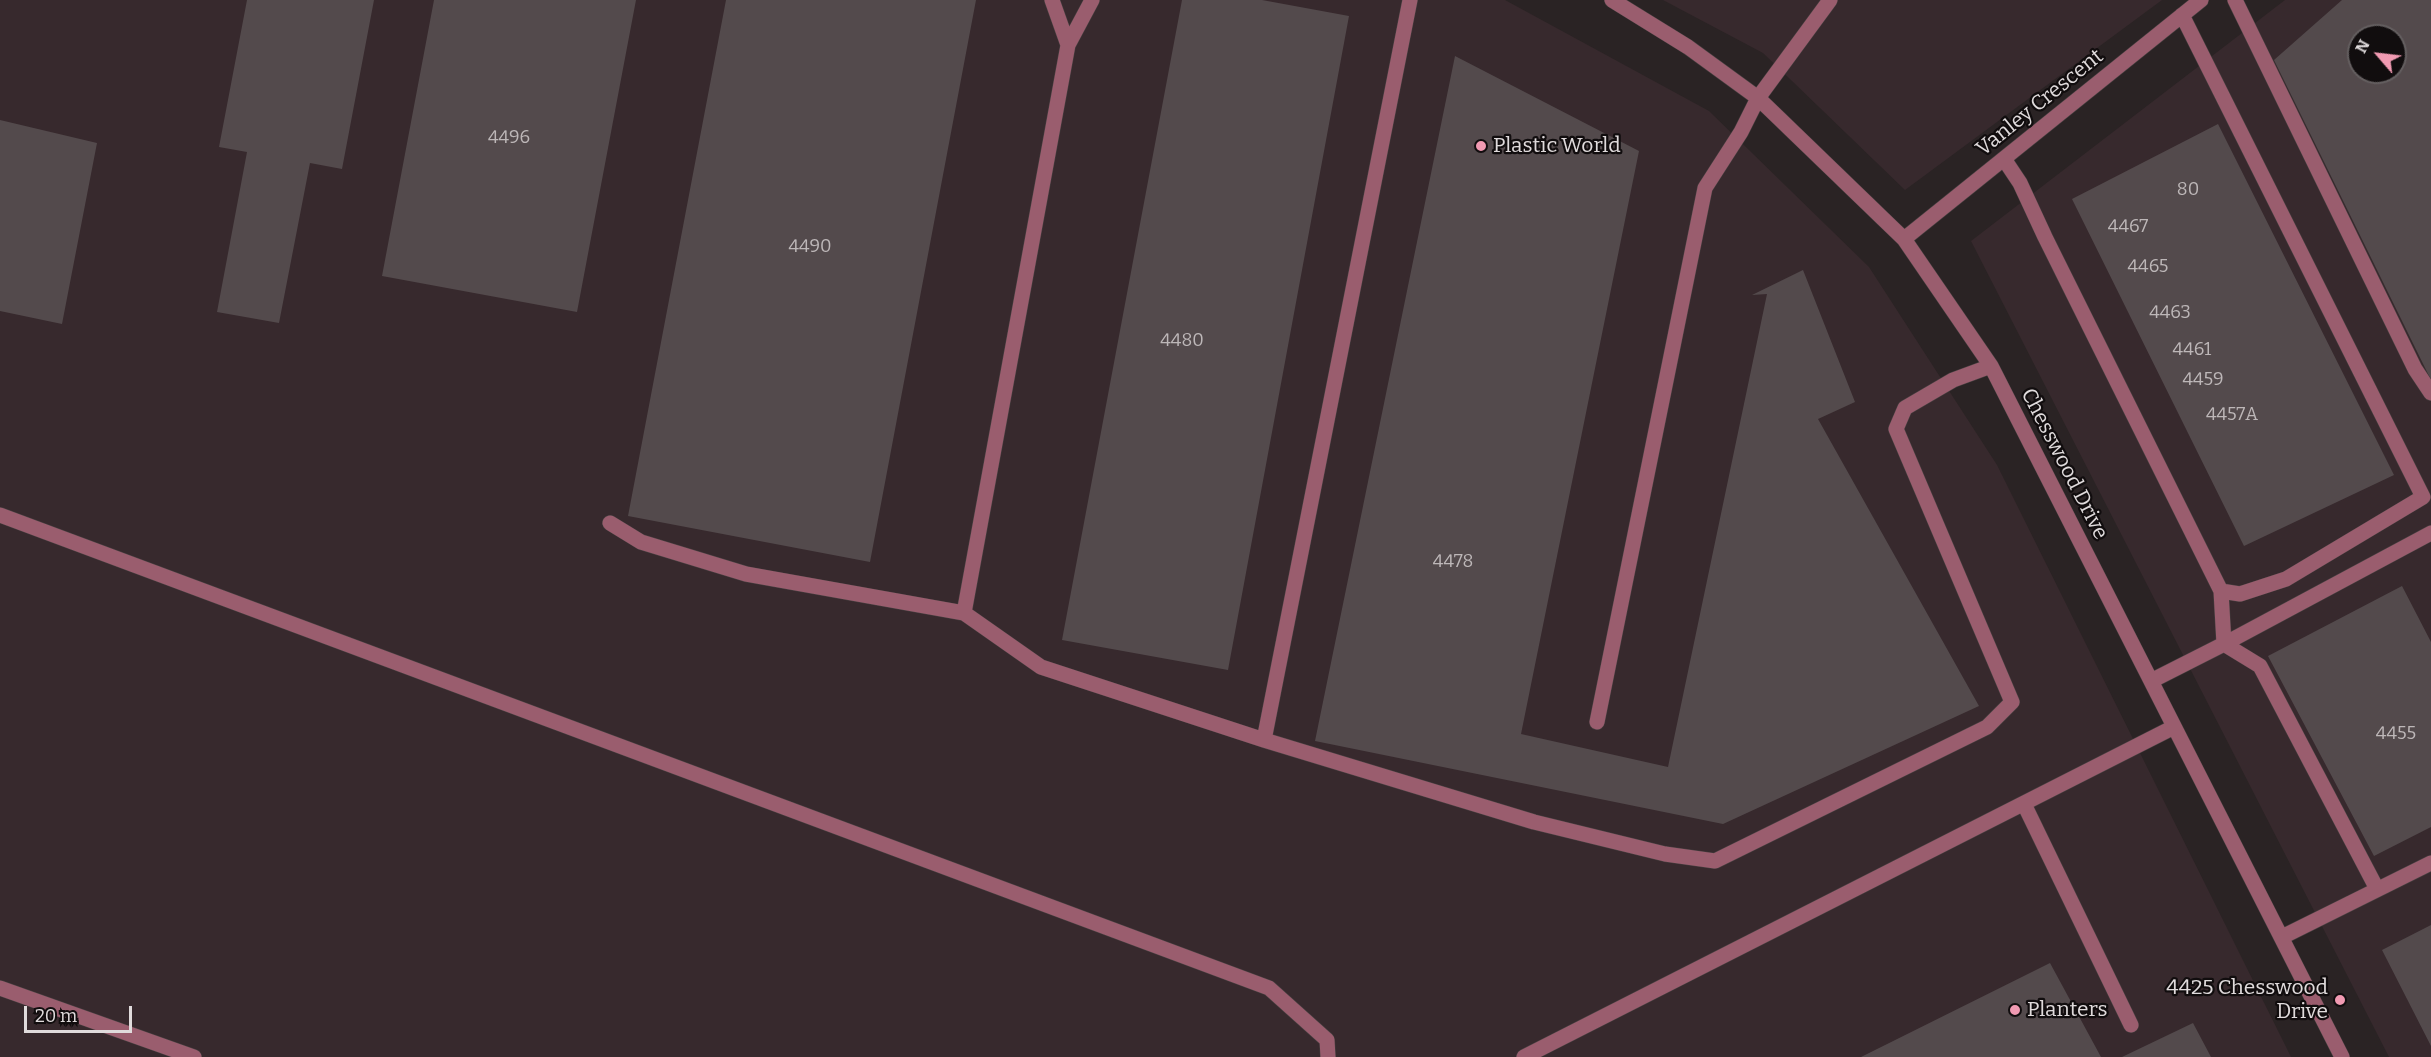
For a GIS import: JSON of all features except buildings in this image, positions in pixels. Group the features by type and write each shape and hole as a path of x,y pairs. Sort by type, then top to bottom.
{"street":[{"path":"1052,0 1068,45"},
{"path":"964,613 1068,45 1092,0"},
{"path":"1264,740 1410,0"},
{"name":"Chesswood Drive","path":"1612,0 1689,47 1758,98 1904,239 1991,366 2342,1057"},
{"path":"1597,722 1705,188 1741,132 1758,98 1830,0"},
{"name":"Vanley Crescent","path":"1904,239 2201,0"},
{"path":"2235,0 2415,369 2431,393"},
{"path":"2182,15 2423,497 2286,579 2240,594 2221,591"},
{"path":"2004,159 2020,183 2050,248 2221,591 2224,644"},
{"path":"610,523 641,542 746,574 964,613 1041,667 1264,740 1534,822 1665,854 1715,861 1987,727 2012,702 1896,429 1905,408 1953,380 1991,366"},
{"path":"0,515 1269,988 1327,1040 1328,1057"},
{"path":"2151,681 2431,533"},
{"path":"2224,644 2260,666 2377,889"},
{"path":"1524,1057 2174,728"},
{"path":"2024,804 2131,1025"},
{"path":"2282,937 2431,863"},
{"path":"0,988 194,1057"}],"shaded area":[{"path":"0,0 1505,0 1709,111 1869,267 1997,465 2291,1057 0,1057"},
{"path":"1663,0 2162,0 1905,190 1763,53"},
{"path":"2285,0 2431,0 2431,1057 2389,1057 1971,241"}],"place":[{"name":"Plastic World","path":"1481,146"},
{"name":"4425 Chesswood Drive","path":"2340,1000"},
{"name":"Planters","path":"2015,1010"}]}
